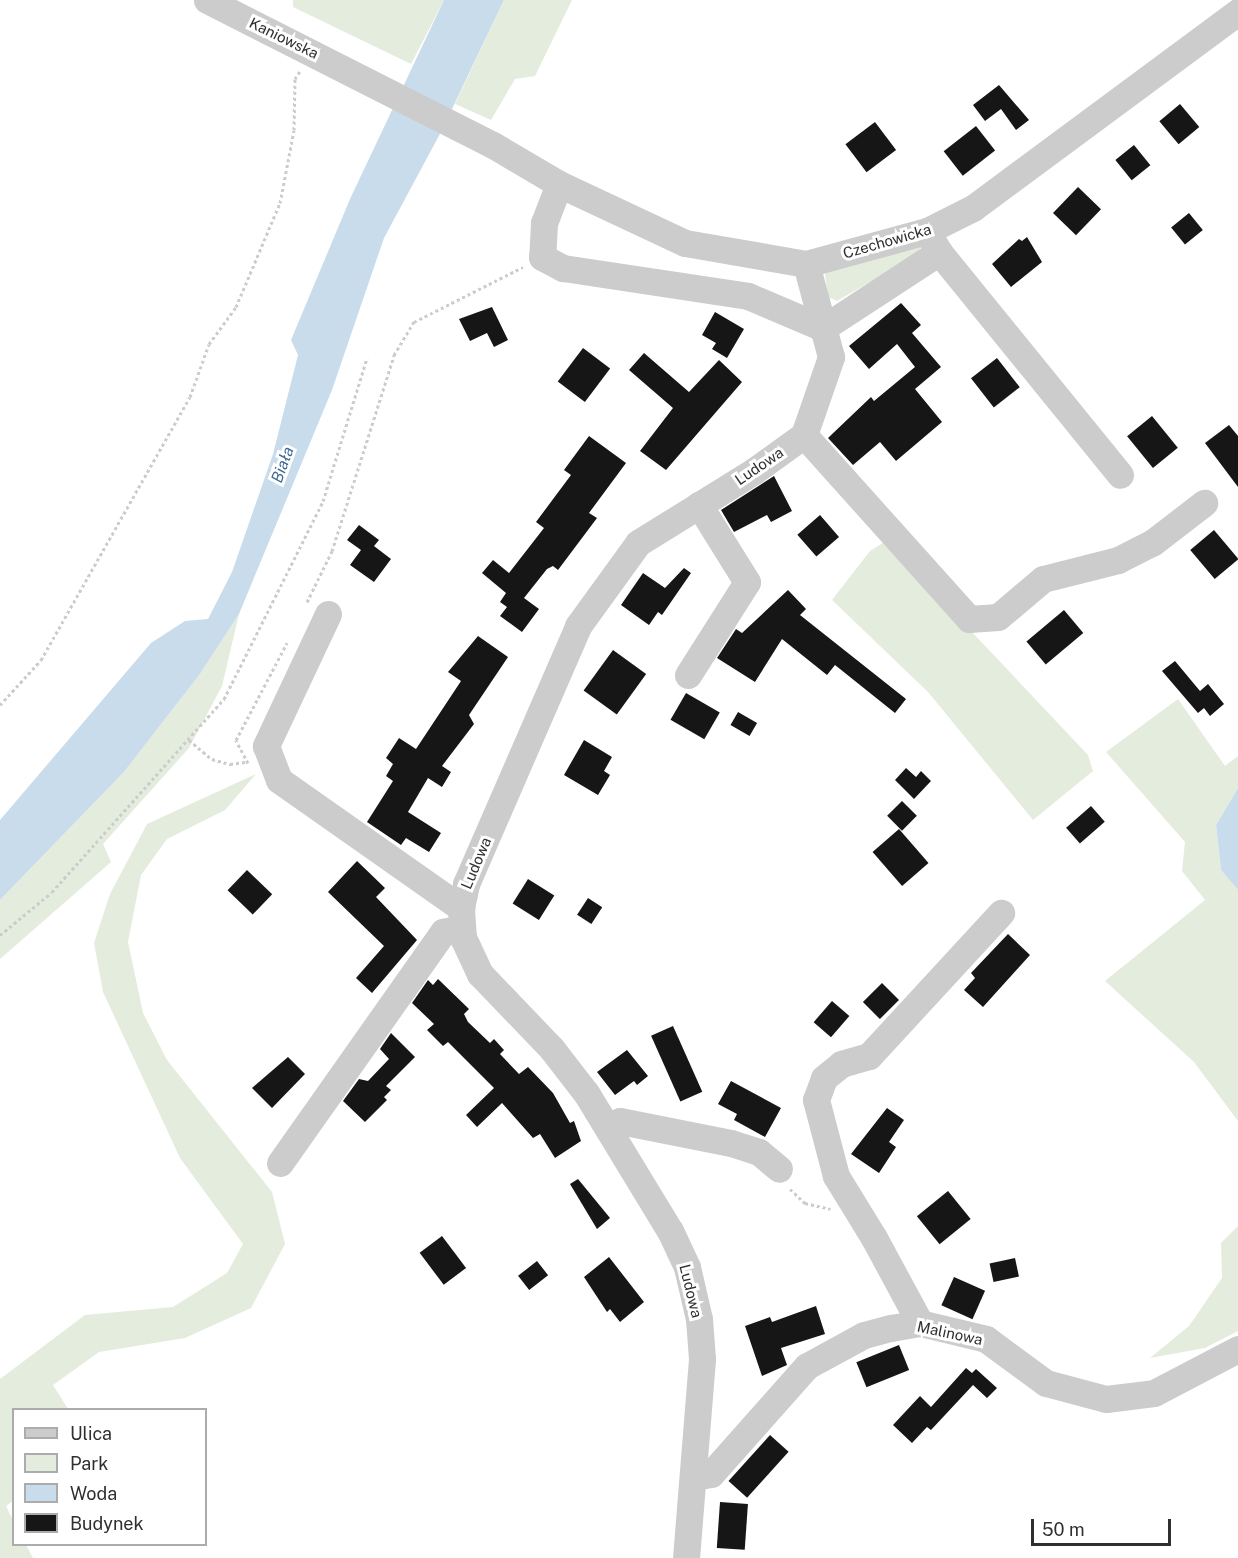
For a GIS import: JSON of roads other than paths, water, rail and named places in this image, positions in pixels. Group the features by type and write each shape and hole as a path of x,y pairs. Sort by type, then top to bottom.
{"street":[{"name":"Kaniowska","path":"207,0 493,145"},
{"name":"Czechowicka","path":"493,145 559,184 685,243 806,264 933,242 973,208 1238,12"},
{"path":"559,184 544,223 542,257 563,268 748,296 823,328"},
{"path":"823,328 933,242 1120,475"},
{"path":"806,264 831,357 804,435 969,619 998,617 1043,579 1118,560 1152,543 1204,503"},
{"name":"Ludowa","path":"686,1558 702,1359 692,1282 670,1230 607,1126 552,1049 480,974 461,918 466,884 578,626 638,543 804,435"},
{"path":"688,675 747,582 699,505"},
{"path":"280,1163 439,937 461,918 279,780 266,746 317,609"},
{"path":"920,1323 874,1238 852,1206 836,1176 816,1100 824,1078 841,1064 869,1056 1001,914"},
{"path":"607,1126 620,1121 731,1143 759,1152 779,1169"},
{"name":"Malinowa","path":"694,1477 711,1474 807,1366 864,1335 920,1323 986,1339 1046,1383 1106,1399 1155,1394 1238,1349"}],"water":[{"name":"Biała","path":"444,0 504,0 441,132 384,238 332,390 239,614 200,674 124,772 0,900 0,820 151,643 185,621 208,619 232,572 273,454 298,355 291,340 350,199"},
{"path":"1238,788 1238,890 1221,870 1216,825"}]}
